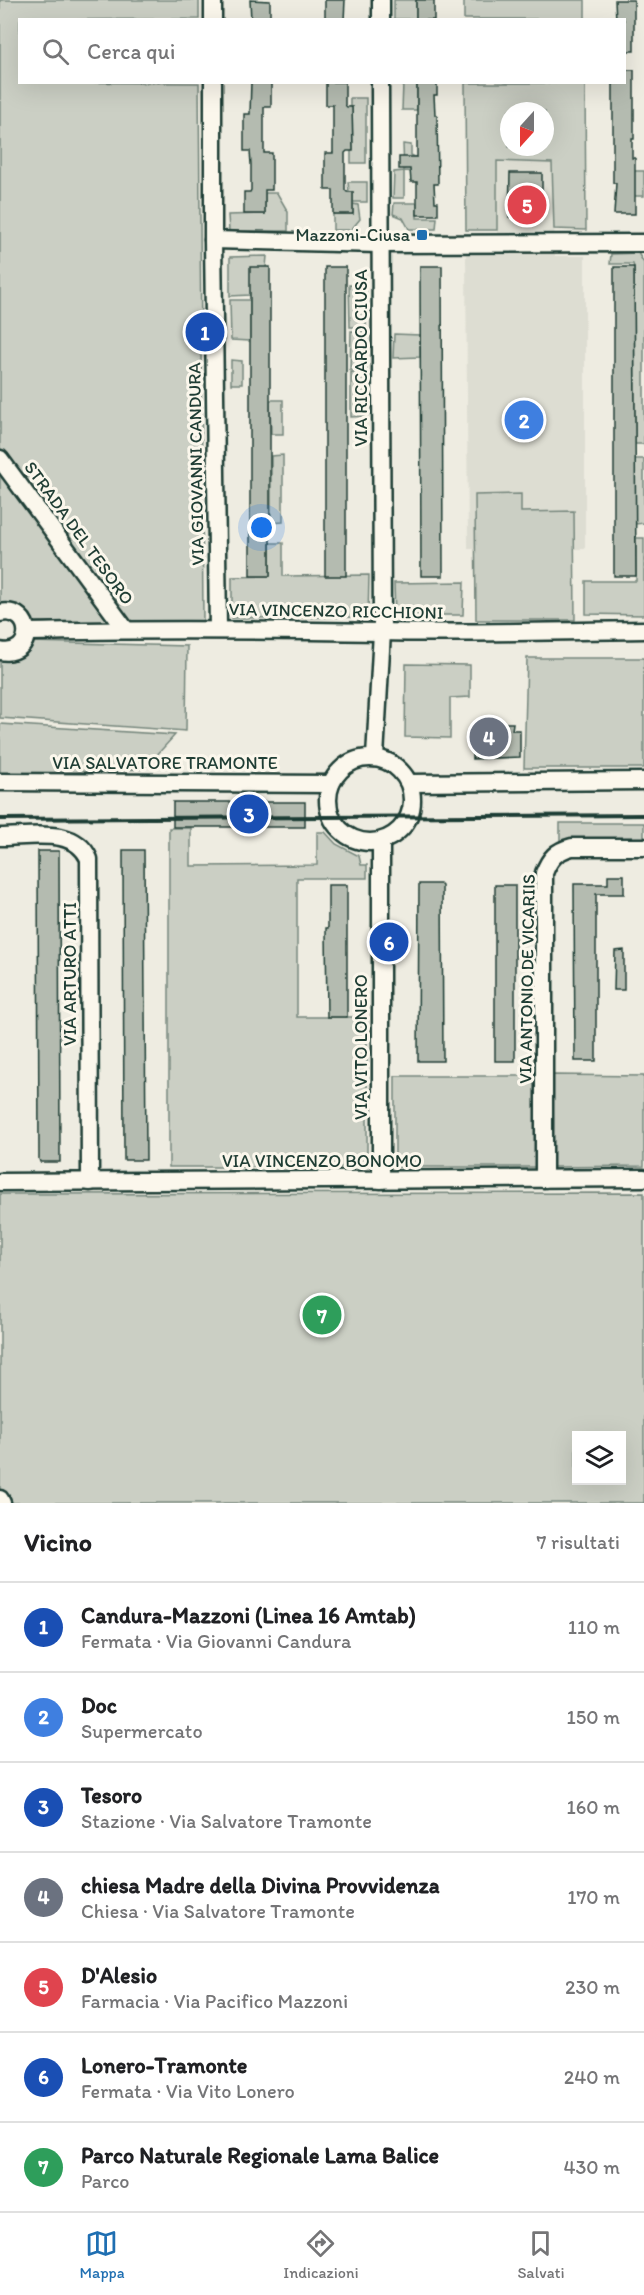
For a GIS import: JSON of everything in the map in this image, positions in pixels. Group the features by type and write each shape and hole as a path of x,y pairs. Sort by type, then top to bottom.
{"street":[{"path":"213,0 213,18"},
{"path":"381,0 381,18"},
{"name":"VIA GIOVANNI CANDURA","path":"213,84 218,629"},
{"name":"VIA RICCARDO CIUSA","path":"375,757 382,632 380,84"},
{"path":"213,240 379,244 644,243"},
{"name":"STRADA DEL TESORO","path":"0,459 126,630"},
{"path":"0,613 18,615 27,632 19,648 7,653 0,651"},
{"name":"VIA VINCENZO RICCHIONI","path":"27,632 218,629 382,632 644,630"},
{"path":"375,757 386,760 396,765 410,783 413,801 408,820 401,830 381,841 366,842 354,839 342,832 334,822 329,810 328,796 331,784 338,772 348,763 361,758 375,757"},
{"name":"VIA SALVATORE TRAMONTE","path":"0,782 152,781 331,784"},
{"path":"410,783 644,781"},
{"name":"VIA ARTURO ATTI","path":"3,837 70,839 80,844 89,859 90,1182"},
{"name":"VIA VITO LONERO","path":"381,841 381,1180"},
{"name":"VIA ANTONIO DE VICARIIS","path":"544,1179 544,873 554,854 563,849 644,847"},
{"name":"VIA VINCENZO BONOMO","path":"0,1182 644,1178"}],"shaded area":[{"path":"0,0 199,0 199,18 18,18 18,84 199,84 203,621 128,621 0,449"},
{"path":"394,0 416,0 416,18 394,18"},
{"path":"464,0 585,0 585,18 464,18"},
{"path":"403,84 417,84 417,110 402,110"},
{"path":"465,84 585,84 586,230 554,229 552,163 497,161 497,230 466,230"},
{"path":"350,98 366,98 366,163 351,163 351,151 353,150"},
{"path":"403,144 411,145 411,155 417,158 417,172 404,171"},
{"path":"497,161 553,163 555,256 585,256 585,549 468,549 466,254 497,253"},
{"path":"404,171 404,198 393,198 394,172"},
{"path":"634,171 644,171 644,196 634,196"},
{"path":"348,182 367,182 367,202 353,202 353,192 349,192"},
{"path":"265,193 277,193 288,212 288,231 229,231 228,215 265,214"},
{"path":"394,203 417,203 417,218 437,218 436,229 409,229 403,218 393,214"},
{"path":"353,204 358,205 360,219 351,230 333,230 333,214 353,214"},
{"path":"638,253 644,263 644,444 635,444 634,267 633,264 610,264 611,254"},
{"path":"267,256 266,267 250,295 230,296 230,257"},
{"path":"349,285 366,286 366,327 350,327"},
{"path":"230,300 250,300 250,341 231,340"},
{"path":"351,331 367,332 366,370 350,370"},
{"path":"394,334 420,335 420,357 393,358"},
{"path":"231,360 242,361 242,384 231,384"},
{"path":"351,372 368,373 367,416 351,417"},
{"path":"270,400 283,400 283,434 271,434"},
{"path":"283,455 283,522 271,523 271,456"},
{"path":"635,459 644,459 644,523 635,524"},
{"path":"0,468 110,622 29,622 0,607"},
{"path":"521,494 521,512 574,511 575,620 476,620 475,495"},
{"path":"636,538 644,538 644,615 586,614 586,581 636,581"},
{"path":"270,543 283,543 283,576 369,575 368,617 232,618 232,577 270,576"},
{"path":"464,582 463,615 395,615 394,583"},
{"path":"31,642 187,646 186,731 0,718 0,658 18,658"},
{"path":"527,658 644,658 644,768 524,768"},
{"path":"406,664 470,665 470,697 450,698 450,738 405,737"},
{"path":"0,724 175,735 144,769 0,775"},
{"path":"560,823 644,823 644,841 560,843"},
{"path":"169,828 191,828 191,866 317,865 317,832 325,832 336,844 359,856 361,865 367,865 367,878 297,878 297,1017 367,1017 367,1167 169,1167"},
{"path":"553,1075 644,1076 644,1166 553,1167"},
{"path":"395,1076 535,1076 535,1167 395,1167"},
{"path":"644,1193 644,1503 0,1503 0,1194"}],"building":[{"path":"250,0 270,1 270,18 251,18"},
{"path":"325,0 345,0 344,18 325,18"},
{"path":"416,0 434,0 434,18 416,18"},
{"path":"615,0 634,0 634,51 626,51 626,18 616,18"},
{"path":"626,70 634,70 632,158 635,158 635,214 614,214 616,183 613,183 613,84 626,84"},
{"path":"251,84 271,84 271,107 264,107 264,153 272,153 272,190 265,190 265,214 244,214 244,192 251,190 251,164 250,151 244,151 244,114 250,114"},
{"path":"326,84 345,84 345,105 352,107 353,151 345,153 345,190 353,192 353,214 333,214 333,190 325,190 325,153 333,153 333,105 326,105"},
{"path":"417,84 437,84 437,95 434,95 435,115 437,115 438,184 434,184 438,215 417,215 417,182 411,182 410,169 399,169 399,157 417,157"},
{"path":"510,173 542,173 542,217 509,217"},
{"path":"420,266 442,266 443,576 421,576"},
{"path":"250,267 270,267 270,576 250,576"},
{"path":"325,267 346,267 346,576 325,576"},
{"path":"614,267 634,267 636,576 614,576"},
{"path":"473,723 513,723 512,730 520,730 520,757 472,759"},
{"path":"173,802 305,802 305,827 173,827"},
{"path":"123,850 144,850 146,1160 124,1160"},
{"path":"38,851 59,851 60,1162 40,1162 39,1159"},
{"path":"608,875 624,875 624,894 596,894 596,1061 575,1061 574,884 608,884"},
{"path":"419,884 440,884 442,886 443,1061 418,1061"},
{"path":"328,885 347,885 347,1017 327,1017"},
{"path":"495,885 515,885 515,1061 495,1061"},
{"path":"624,950 624,990 614,990 615,951"}],"railway":[{"path":"0,819 644,815"}],"place":[{"name":"D'Alesio","path":"527,205"},
{"name":"Mazzoni-Ciusa","path":"422,235"},
{"name":"Candura-Mazzoni (Linea 16 Amtab)","path":"205,332"},
{"name":"Doc","path":"524,420"},
{"name":"chiesa Madre della Divina Provvidenza","path":"489,737"},
{"name":"Tesoro","path":"249,814"},
{"name":"Lonero-Tramonte","path":"389,942"},
{"name":"Parco Naturale Regionale Lama Balice","path":"322,1315"}]}
